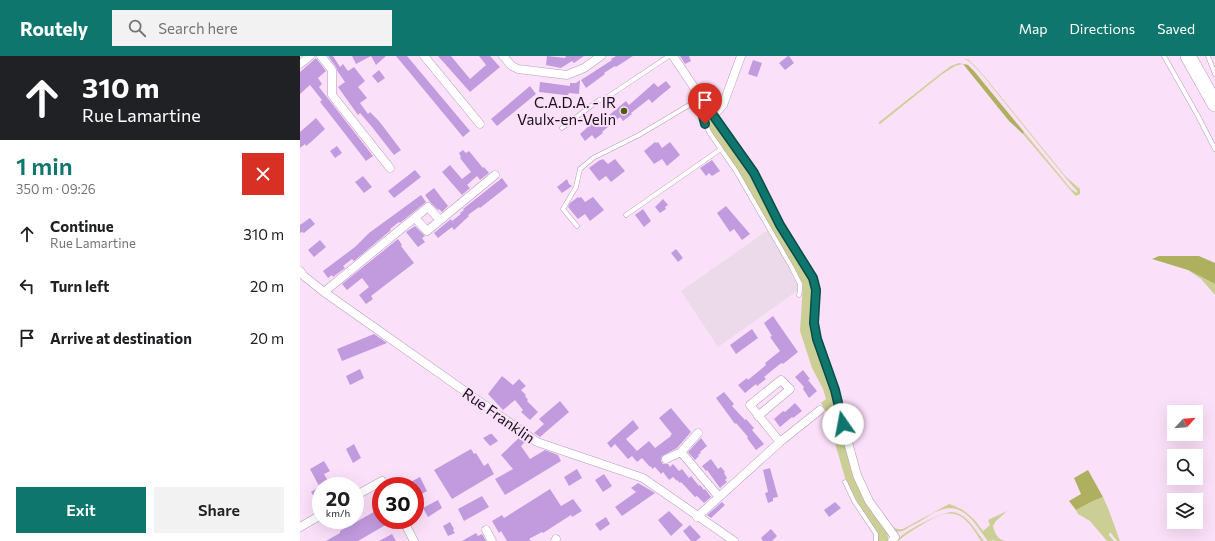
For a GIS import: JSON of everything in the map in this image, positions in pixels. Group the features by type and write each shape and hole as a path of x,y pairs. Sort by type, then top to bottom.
{"highway":[{"path":"1188,56 1215,104"}],"street":[{"path":"300,64 310,56"},
{"path":"321,56 332,70 332,95 390,168"},
{"path":"424,56 480,124"},
{"path":"503,56 512,66 518,69 568,75 584,68 602,56"},
{"path":"673,56 713,116 754,173 780,225 813,278 816,290 814,323 817,339 835,390 855,468 860,484 869,501 895,537 892,541"},
{"path":"713,116 723,104 741,56"},
{"path":"415,218 427,232 495,175"},
{"path":"324,292 428,207 440,220"},
{"name":"Rue Franklin","path":"300,271 324,292 537,442 643,478 697,517 734,541"},
{"path":"758,416 790,389 781,380 750,406 758,416 780,442"},
{"path":"697,517 780,442 820,410"},
{"path":"666,459 681,452 698,433"},
{"path":"681,452 719,497"},
{"path":"300,527 312,520"},
{"path":"408,529 414,541"},
{"path":"486,530 492,541"}],"lane":[{"path":"562,128 599,100 603,100 669,56"},
{"path":"1164,56 1195,110 1215,149"},
{"path":"1208,56 1215,74"},
{"path":"701,98 701,108 705,124 743,182 796,276 800,284 799,295"},
{"path":"577,226 563,209 576,187 580,168 593,158 639,135 701,98"},
{"path":"626,215 721,149"},
{"path":"845,482 854,501 876,534 876,541"}],"shaded area":[{"path":"963,64 968,65 974,71 1024,132 1023,134 1009,121"},
{"path":"768,230 798,283 797,291 718,347 681,291"},
{"path":"1159,256 1199,256 1215,263 1215,284 1188,270 1152,259"},
{"path":"1088,470 1103,497 1076,510 1069,501 1081,494 1074,478"}],"green space":[{"path":"963,58 969,60 980,71 1066,177 1080,189 1080,194 1076,196 1073,193 1023,134 1024,132 1071,189 1077,193 1077,191 980,72 970,62"},
{"path":"959,63 963,64 955,66 941,75 880,124 878,123 940,74 951,66"},
{"path":"707,114 743,161 807,272 814,291 811,314 834,392 843,436 887,531 888,541 878,541 878,535 858,503 845,478 826,411 821,403 826,399 823,389 812,368 800,331 803,284 743,179 713,135 706,120"},
{"path":"1188,270 1215,284 1215,295 1201,279"},
{"path":"869,494 890,524 897,529 903,529 949,504 960,508 968,514 983,531 990,525 988,520 1007,511 996,521 993,526 997,536 1006,541 988,541 972,519 959,510 952,508 943,509 933,513 902,531 895,531 885,520"},
{"path":"1103,497 1120,541 1117,541 1110,532 1109,535 1114,541 1107,541 1090,521 1078,514 1076,510"},
{"path":"951,512 962,515 984,541 981,541 975,531 962,517 951,513 937,517"},
{"path":"929,520 896,541 906,533"}],"building":[{"path":"328,56 333,56 340,67 343,64 348,71 354,67 365,81 358,87 367,98 360,103 368,114 370,112 379,121 401,150 394,155 360,113 358,115 338,87 345,82"},
{"path":"352,56 371,56 356,64"},
{"path":"371,56 386,56 376,65"},
{"path":"396,56 407,56 470,131 463,137"},
{"path":"438,56 451,56 470,79 486,65 479,56 490,56 500,67 470,92"},
{"path":"547,56 565,58 566,56 584,56 574,63 572,61 561,68 546,65"},
{"path":"616,56 633,56 604,73 605,74 586,88 581,80"},
{"path":"680,56 689,56 691,61 685,64"},
{"path":"788,56 794,63 785,70 779,63"},
{"path":"316,58 326,71 318,78 322,84 319,87 373,156 366,161 320,102 322,100 310,85 300,94 300,72"},
{"path":"753,60 762,63 757,77 748,74"},
{"path":"379,70 385,78 378,83 372,76"},
{"path":"580,80 579,94 569,93 568,95 565,95 539,92 540,82 570,86 570,83 576,83"},
{"name":"C.A.D.A. - IR Vaulx-en-Velin","path":"666,81 671,87 652,103 649,99 623,121 620,117 595,139 592,135 585,141 580,134 598,118 602,121 626,101 629,105 654,83 658,87"},
{"path":"530,86 536,94 497,126 491,119"},
{"path":"316,118 325,129 306,146 305,144 300,148 300,132"},
{"path":"655,142 658,142 662,148 670,142 680,155 667,166 662,159 654,164 644,151"},
{"path":"337,146 342,153 335,158 330,151"},
{"path":"463,150 466,153 469,151 489,173 480,180 477,176 467,185 470,188 462,195 442,172 450,165 462,179 471,172 460,158 459,153"},
{"path":"603,159 608,164 615,159 625,171 611,182 606,176 599,181 589,168"},
{"path":"712,160 720,171 712,176 709,173 706,176 700,168"},
{"path":"415,170 421,177 394,198 388,191"},
{"path":"363,176 372,187 364,193 355,182"},
{"path":"502,178 508,186 480,208 479,207 468,215 469,216 454,230 452,227 438,238 434,233 451,219 452,221 461,214 460,213 464,210 463,209"},
{"path":"567,179 569,184 572,186 562,193 557,187"},
{"path":"434,188 448,206 442,212 430,202 425,195"},
{"path":"421,195 426,202 400,223 399,222 390,229 391,230 354,261 352,259 343,266 345,268 333,277 332,275 328,278 323,271 355,247 369,233"},
{"path":"578,197 581,197 585,202 593,197 604,210 590,221 585,214 578,219 568,207 570,203"},
{"path":"663,199 668,205 665,207 666,209 660,213 655,207"},
{"path":"726,206 750,234 742,240 734,229 730,232 717,213"},
{"path":"643,209 651,221 644,227 635,215"},
{"path":"310,218 315,224 304,233 300,233 300,225"},
{"path":"415,226 425,236 422,238 425,242 418,247 406,232"},
{"path":"398,239 402,245 401,246 414,263 371,296 373,299 366,304 359,295 369,287 362,278 347,290 342,284"},
{"path":"320,240 326,247 314,257 308,250"},
{"path":"676,249 683,258 678,262 671,253"},
{"path":"773,316 798,352 764,377 766,379 757,386 756,384 745,393 738,385 747,378 748,380 780,351 770,337 772,336 764,323"},
{"path":"752,329 758,338 736,354 730,345"},
{"path":"374,334 387,343 342,361 337,349"},
{"path":"360,369 364,378 350,385 346,376"},
{"path":"803,370 810,379 808,380 817,391 809,398 803,389 804,387 795,377"},
{"path":"502,376 513,385 519,379 526,386 521,390 526,395 527,401 538,412 530,420 521,412 523,410 515,400 503,410 488,394"},
{"path":"724,392 734,404 732,406 754,428 752,430 764,444 756,450 747,438 748,437 736,423 735,424 716,398"},
{"path":"560,401 569,412 540,437 534,433 544,424 539,419"},
{"path":"795,403 802,411 780,427 774,419"},
{"path":"671,408 691,432 677,448 662,456 661,461 663,464 668,464 670,467 673,464 679,471 682,469 689,478 691,476 699,486 700,485 704,490 705,489 711,497 704,503 697,496 695,497 681,482 680,483 673,477 669,480 663,472 661,474 655,467 652,469 651,466 650,467 642,458 637,462 632,456 628,459 615,444 611,448 607,443 633,420 639,428 626,439 637,451 649,441 655,448 672,434 659,418"},
{"path":"492,434 498,441 490,446 483,438"},
{"path":"520,437 526,441 521,446 530,459 545,450 558,455 561,461 505,495 495,479 513,469 501,455"},
{"path":"701,438 707,446 700,452 701,453 695,460 688,452"},
{"path":"354,444 361,458 353,463 346,449"},
{"path":"471,449 474,454 476,453 484,466 488,463 494,474 452,499 434,470"},
{"path":"711,459 718,469 721,467 727,478 725,480 727,482 720,488 707,470 706,471 702,466"},
{"path":"324,461 330,471 324,474 326,477 314,477 310,469"},
{"path":"770,468 778,497 773,498 773,501 768,503 765,493 768,492 763,470"},
{"path":"577,469 582,478 569,486 564,477"},
{"path":"604,474 612,486 603,492 595,480"},
{"path":"638,483 655,493 622,516 615,507 636,492 631,488"},
{"path":"424,485 427,491 424,493"},
{"path":"550,489 561,506 573,499 582,511 572,517 571,515 543,533 542,532 529,539 531,541 507,541 501,531 499,533 492,521 502,515 504,518"},
{"path":"482,496 489,507 464,521 458,509"},
{"path":"438,500 442,508 428,517 424,507"},
{"path":"722,502 725,505 711,518 707,515"},
{"path":"835,502 841,508 829,517 824,510"},
{"path":"669,511 683,525 671,536 658,520"},
{"path":"372,513 372,529 379,529 358,541 326,541 340,533 340,531 344,529 364,529 364,518"},
{"path":"606,517 610,524 600,531 595,524"},
{"path":"450,522 455,533 448,536 443,526"},
{"path":"690,525 701,537 696,541 691,541 683,531"},
{"path":"771,529 777,536 772,541 763,541 761,538"},
{"path":"476,533 478,536 482,534 486,541 462,541"},
{"path":"392,534 396,541 379,541"}],"place":[{"name":"C.A.D.A. - IR Vaulx-en-Velin","path":"624,111"}],"route":[{"path":"705,124 701,108 701,98 754,173 780,225 813,278 816,290 814,323 817,339 835,390 843,424"}]}
